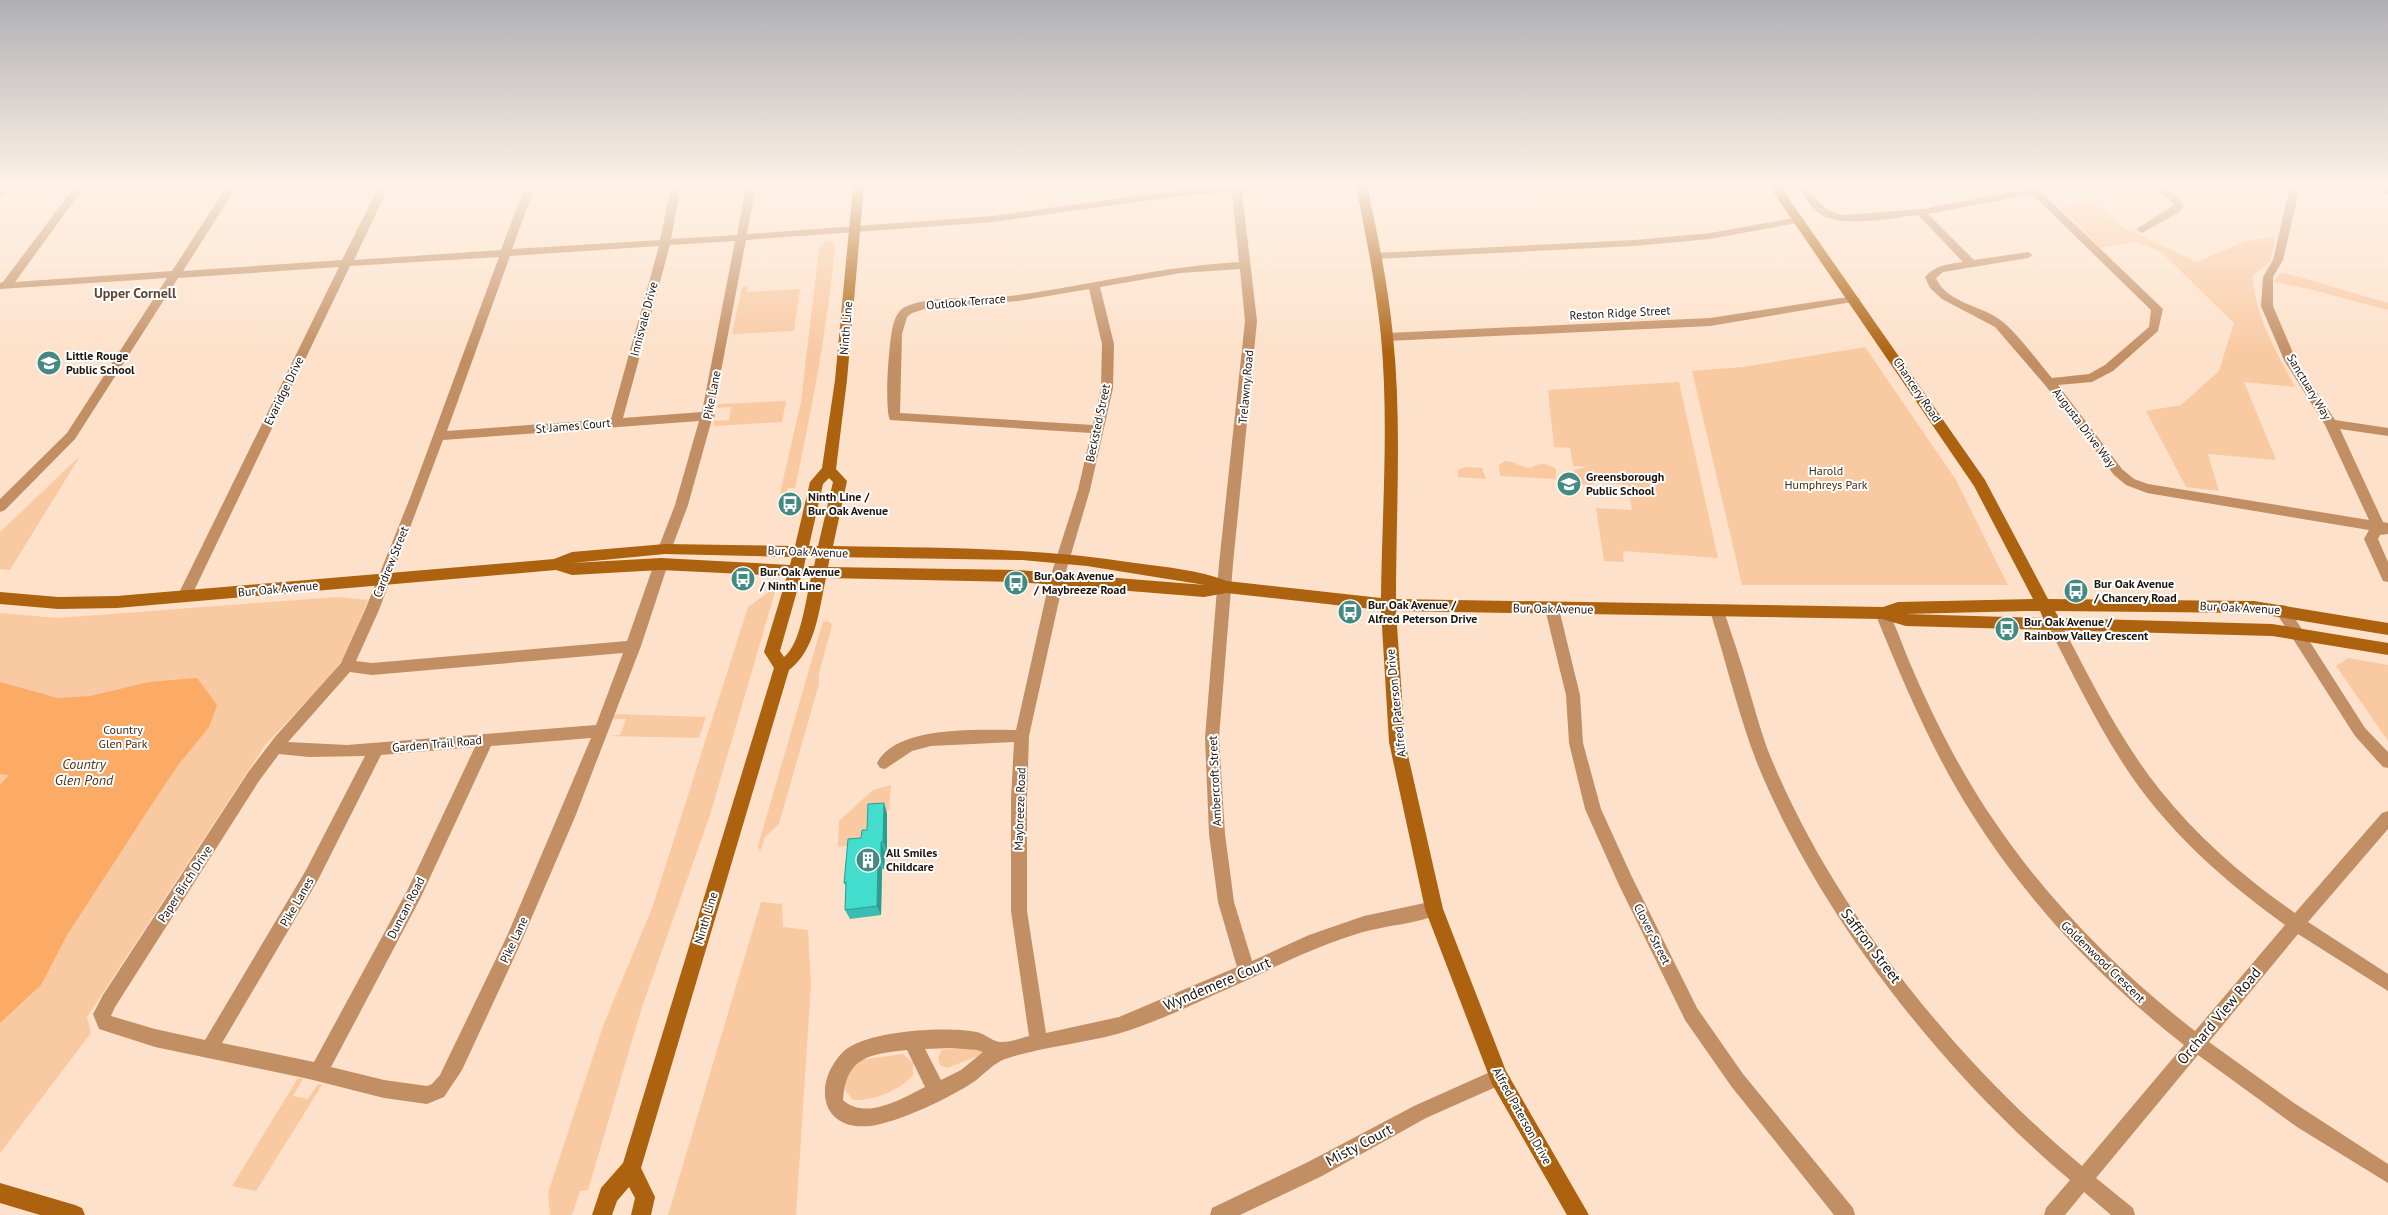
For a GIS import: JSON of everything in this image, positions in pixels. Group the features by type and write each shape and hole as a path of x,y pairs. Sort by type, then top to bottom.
{"street":[{"path":"3,286 36,243"},
{"path":"0,507 71,436 196,243"},
{"name":"Evaridge Drive","path":"184,597 356,243"},
{"name":"Cardrew Street","path":"347,666 384,580 509,243"},
{"name":"Innisvale Drive","path":"616,423 665,243"},
{"path":"3,286 670,243"},
{"name":"Pike Lane","path":"665,549 685,499 709,416 742,243"},
{"name":"Ninth Line","path":"782,667 772,652 796,570 817,482 829,470 841,380 853,243"},
{"name":"Trelawny Road","path":"1226,587 1251,322 1243,243"},
{"name":"Alfred Paterson Drive","path":"1373,243 1386,337 1390,432 1388,605 1397,742 1434,909 1499,1077 1580,1215"},
{"path":"1376,256 1637,243"},
{"name":"Chancery Road","path":"1815,243 1980,484 2054,624"},
{"path":"1950,243 1970,263"},
{"path":"2049,382 2092,378 2109,368 2154,328 2157,309 2089,243"},
{"name":"Sanctuary Way","path":"2282,243 2278,260 2268,277 2267,306 2290,360 2331,424 2385,530 2371,539 2388,576"},
{"name":"Augusta Drive Way","path":"2028,255 1940,269 1930,277 1934,286 1954,302 1999,324 2049,382 2100,452 2130,482 2146,488 2385,530"},
{"name":"Outlook Terrace","path":"1096,429 894,417 897,330 902,315 908,310 923,306 987,302 1094,285 1189,267 1246,265"},
{"name":"Becksted Street","path":"1062,558 1084,490 1096,429 1107,388 1108,344 1094,285"},
{"name":"Reston Ridge Street","path":"1386,337 1710,322 1854,298"},
{"name":"St James Court","path":"438,436 709,416"},
{"path":"2331,424 2388,432"},
{"name":"Ninth Line","path":"602,1215 608,1195 630,1169 782,667 794,658 806,633 822,571 840,481 829,470"},
{"name":"Bur Oak Avenue","path":"0,598 26,602 86,604 184,597 556,564 572,557 665,549 1022,555 1062,558 1206,579 1226,587 1388,605 1882,613 1906,620 2272,630 2296,632 2388,649"},
{"path":"1057,578 1062,558"},
{"name":"Bur Oak Avenue","path":"556,564 572,569 661,564 1057,578 1204,591 1226,587"},
{"name":"Pike Lane","path":"209,1049 419,1094 434,1093 443,1086 465,1045 536,893 634,646 661,564"},
{"name":"Maybreeze Road","path":"1039,1042 1019,910 1019,799 1022,736 1057,578"},
{"name":"Ambercroft Street","path":"1226,587 1212,738 1213,776 1226,902 1247,972"},
{"name":"Bur Oak Avenue","path":"1882,613 1898,608 2044,605 2234,606 2282,610 2388,628"},
{"name":"Clover Street","path":"1552,609 1572,695 1576,743 1593,809 1625,880 1692,1014 1737,1080 1846,1215"},
{"path":"2282,610 2360,732 2388,762"},
{"name":"Saffron Street","path":"1716,611 1744,697 1753,733 1769,773 1815,866 1845,913 1884,967 1949,1047 2082,1180 2126,1215"},
{"name":"Goldenwood Crescent","path":"1882,613 1942,748 1978,810 2017,865 2066,927 2128,988 2195,1044 2332,1142 2388,1174"},
{"path":"2054,624 2099,711 2136,769 2172,816 2253,893 2295,925 2388,983"},
{"path":"347,666 372,669 634,646"},
{"name":"Paper Birch Drive","path":"209,1049 110,1026 105,1023 102,1014 249,782 275,747 347,666"},
{"name":"Garden Trail Road","path":"275,747 320,751 376,749 600,731"},
{"path":"885,763 907,746 919,742 958,737 1022,736"},
{"name":"Duncan Road","path":"318,1072 414,894 486,740"},
{"name":"Pike Lanes","path":"209,1049 312,875 376,749"},
{"name":"Orchard View Road","path":"2053,1215 2295,925 2388,818"},
{"name":"Wyndemere Court","path":"998,1052 978,1041 948,1039 874,1046 856,1052 841,1067 835,1080 834,1104 846,1115 868,1117 895,1112 967,1076 998,1052 1118,1025 1181,1001 1315,941 1364,924 1434,909"},
{"path":"912,1042 937,1091"},
{"name":"Misty Court","path":"1219,1215 1315,1169 1420,1112 1499,1077"},
{"path":"630,1169 646,1196 641,1215"},
{"path":"0,1193 75,1215"}],"green space":[{"path":"824,243 832,243 835,247 828,308 795,488 788,488 786,493 780,493 801,402 819,248"},
{"path":"2095,243 2132,243 2100,248"},
{"path":"2138,243 2156,243 2197,262 2241,243 2274,243 2271,261 2253,275 2254,290 2262,319 2295,387 2244,382 2276,460 2208,454 2219,491 2186,487 2146,411 2181,405 2219,371 2234,323 2161,252"},
{"path":"2282,272 2388,303 2388,310 2313,290 2273,282"},
{"path":"748,286 747,292 800,289 794,331 732,334 742,287"},
{"name":"Harold Humphreys Park","path":"1865,347 1956,480 2008,585 1742,585 1692,371 1743,367"},
{"path":"1679,382 1718,558 1623,551 1624,562 1604,561 1596,508 1632,510 1628,485 1593,482 1593,485 1576,484 1574,470 1587,467 1573,466 1570,448 1554,447 1548,390"},
{"path":"786,401 782,422 713,426 714,421 729,420 731,407 717,408 718,404"},
{"path":"80,456 10,570 0,569 0,532"},
{"path":"1505,461 1531,468 1540,464 1549,465 1556,469 1556,479 1500,476 1499,465"},
{"path":"1467,467 1482,468 1486,479 1458,477 1458,469"},
{"path":"773,589 775,592 710,815 642,1007 588,1190 580,1191 572,1215 550,1215 548,1193 603,1026 652,908 748,607"},
{"name":"Country Glen Park","path":"337,597 368,600 345,657 318,689 265,745 87,1017 91,1033 0,1153 0,613 58,618"},
{"path":"823,621 830,622 832,626 819,673 819,684 779,824 765,837 760,852 758,846"},
{"path":"2348,658 2388,665 2388,741 2336,666"},
{"path":"615,714 706,717 699,738 607,736 620,735 626,719 613,719"},
{"path":"891,785 889,810 870,814 865,844 838,847 839,821 873,790"},
{"path":"761,902 782,904 783,927 808,930 811,984 796,1215 668,1215"},
{"path":"980,1044 984,1048 983,1054 947,1068 940,1065 938,1058 942,1050"},
{"path":"903,1054 913,1063 913,1075 894,1090 869,1099 853,1100 845,1090 844,1076 858,1060"},
{"path":"298,1078 303,1079 293,1096 308,1099 318,1084 322,1085 256,1191 232,1186"}],"water":[{"name":"Country Glen Pond","path":"197,678 217,705 209,727 179,764 158,795 67,935 41,985 0,1023 0,785 9,775 0,774 0,682 58,698 90,696 149,682"}],"building":[{"name":"All Smiles Childcare","path":"884,803 883,842 881,842 881,859 878,860 877,906 845,910 846,882 844,883 848,839 861,838 862,830 867,830 868,804"}],"place":[{"name":"Little Rouge Public School","path":"49,363"},
{"name":"Greensborough Public School","path":"1569,484"},
{"name":"Ninth Line / Bur Oak Avenue","path":"790,504"},
{"name":"Bur Oak Avenue / Ninth Line","path":"743,579"},
{"name":"Bur Oak Avenue / Maybreeze Road","path":"1016,583"},
{"name":"Bur Oak Avenue / Chancery Road","path":"2076,591"},
{"name":"Bur Oak Avenue / Alfred Peterson Drive","path":"1350,612"},
{"name":"Bur Oak Avenue / Rainbow Valley Crescent","path":"2007,629"},
{"name":"All Smiles Childcare","path":"868,860"}],"district":[{"name":"Upper Cornell","path":"135,293"}]}
